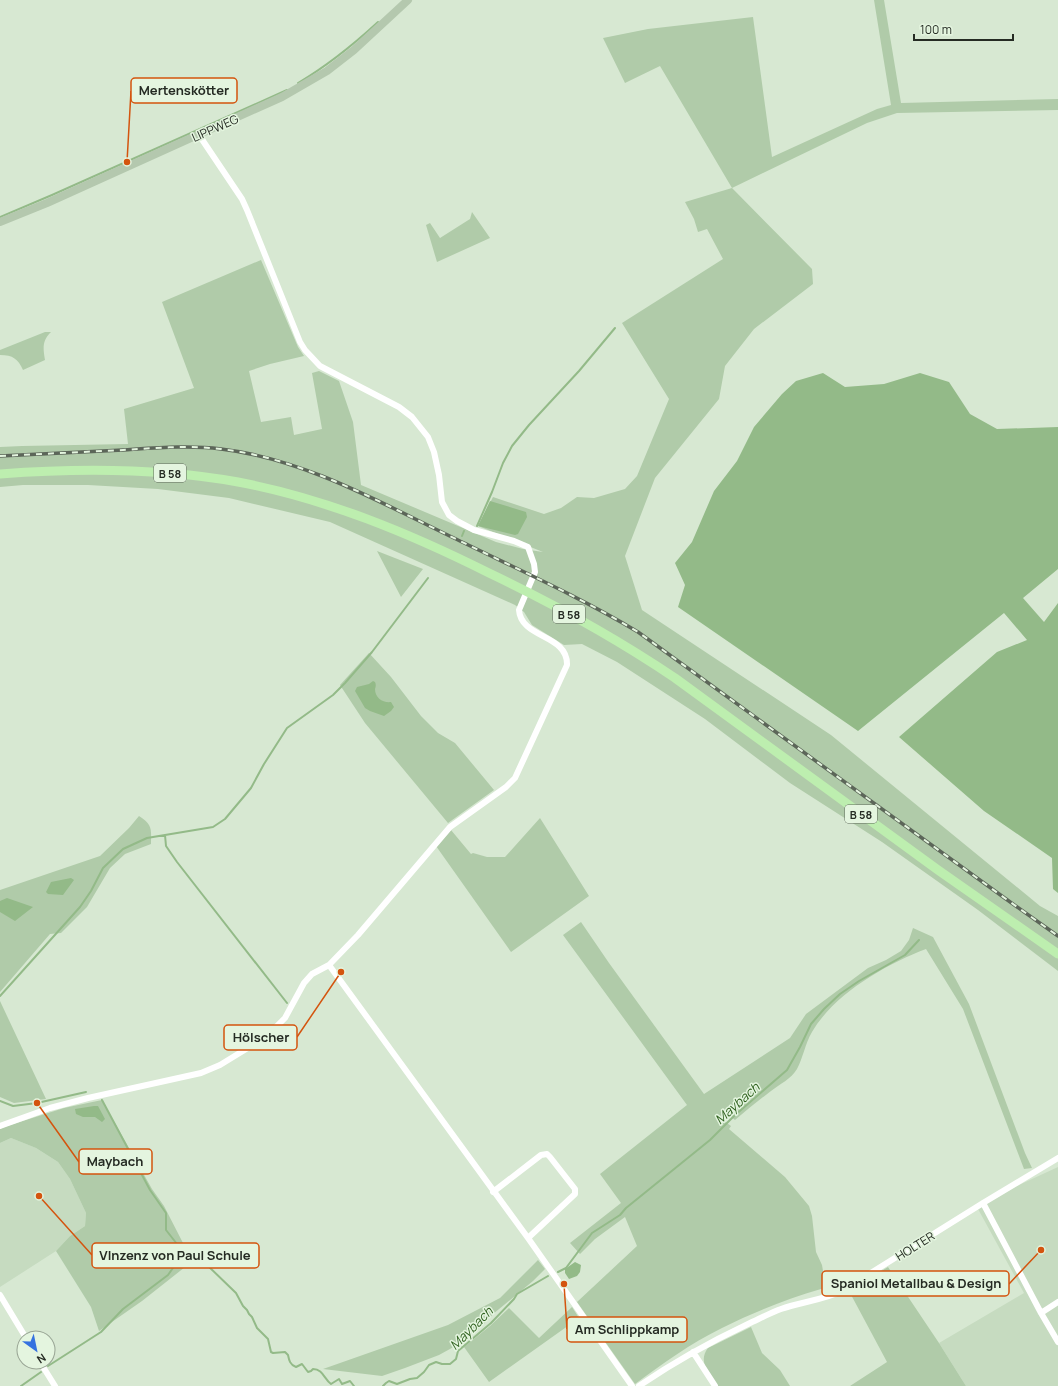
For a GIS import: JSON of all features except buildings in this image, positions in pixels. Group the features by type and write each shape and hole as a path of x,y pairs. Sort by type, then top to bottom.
{"main road":[{"name":"B 58","path":"0,474 109,470 157,472 200,476 238,482 296,495 336,507 376,521 463,560 540,597 599,630 675,678 938,870 1058,954"}],"street":[{"name":"LIPPWEG","path":"0,222 47,203 282,97 327,71 354,50 408,0"},
{"path":"0,1126 50,1108 201,1073 234,1058 271,1032 284,1018 304,983 312,974 329,965 358,935 450,827 506,788 515,778 567,665 568,657 560,646 528,627 520,614 519,610 535,572 528,547 514,541 474,530 453,518 444,509 438,467 431,445 423,431 412,417 399,407 320,366 305,350 300,342 242,198 199,135"},
{"path":"329,965 528,1238 632,1386"},
{"path":"493,1192 541,1155 546,1154 575,1189 575,1194 528,1238"},
{"name":"HOLTER","path":"639,1386 665,1368 723,1336 780,1310 797,1304 831,1296 842,1291 1058,1158"},
{"path":"983,1203 1058,1342"},
{"path":"0,1295 21,1330"},
{"path":"1041,1313 1058,1302"},
{"path":"693,1352 715,1386"},
{"path":"45,1370 55,1386"}],"shaded area":[{"path":"874,0 884,0 901,103 1058,99 1058,110 897,113 867,123 732,188 660,66 625,83 603,38 648,29 753,17 772,157 877,109 891,105"},
{"path":"732,188 812,269 813,284 754,329 725,366 719,399 655,478 625,556 642,610 831,735 1040,906 1058,916 1058,971 978,910 882,842 790,783 705,719 617,662 582,644 564,645 532,625 524,612 515,605 330,522 229,498 158,489 88,485 23,485 0,487 0,447 128,444 124,409 194,388 162,302 261,260 298,347 304,356 270,364 249,371 261,422 291,417 294,435 322,429 312,373 319,371 339,381 353,422 361,485 496,542 523,549 543,552 478,526 493,497 544,514 561,508 577,497 594,498 625,489 637,476 669,399 622,323 723,259 707,229 698,232 694,219 685,202"},
{"path":"472,212 490,238 437,262 426,225 430,223 440,238 470,219"},
{"path":"45,332 51,332 46,338 44,345 45,360 23,370 14,358 0,355 0,350"},
{"path":"823,373 845,387 884,384 920,373 949,382 970,414 997,429 1058,427 1058,569 1023,598 1044,622 1058,603 1058,893 1053,889 1052,858 984,811 899,737 997,652 1027,640 1004,613 858,731 678,607 685,585 675,563 692,542 714,491 737,461 754,427 782,394 796,381"},
{"path":"490,501 526,512 527,517 518,534 515,535 478,526"},
{"path":"377,551 423,569 401,597"},
{"path":"369,653 391,677 421,716 438,733 455,743 494,790 448,823 365,723 340,685"},
{"path":"373,681 376,684 376,695 382,701 391,702 394,707 384,716 365,708 355,691 357,687 369,684"},
{"path":"139,816 149,825 151,844 125,854 110,868 87,907 61,933 50,934 0,992 0,890 100,856 129,828"},
{"path":"540,818 589,896 511,952 436,846 451,830 471,854 473,853 487,857 505,857"},
{"path":"71,878 74,880 63,895 48,894 46,892 51,882"},
{"path":"7,898 33,907 15,921 0,912 0,901"},
{"path":"581,922 704,1094 790,1038 806,1014 868,968 901,951 909,940 913,928 933,937 969,1004 1032,1168 1024,1169 963,1009 926,949 894,963 862,982 833,1005 812,1032 799,1065 792,1076 774,1088 735,1120 729,1115 724,1121 731,1126 729,1129 785,1177 809,1206 812,1216 816,1252 822,1265 826,1289 821,1289 783,1302 722,1328 666,1361 635,1384 577,1302 637,1246 625,1217 595,1239 580,1254 570,1243 621,1203 600,1174 687,1105 563,935"},
{"path":"0,1001 46,1099 14,1103 0,1097"},
{"path":"102,1100 152,1189 164,1206 183,1243 199,1256 142,1301 99,1331 91,1307 56,1251 70,1236 85,1226 86,1213 70,1179 58,1162 36,1148 11,1138 0,1143 0,1129 64,1108"},
{"path":"98,1106 105,1119 102,1122 95,1117 83,1117 76,1114 75,1109"},
{"path":"11,1138 36,1148 58,1162 70,1179 86,1213 85,1226 70,1236 56,1251 0,1287 0,1143"},
{"path":"1058,1167 1058,1386 966,1386 939,1343 1024,1293 978,1209 1019,1185"},
{"path":"538,1260 545,1269 533,1281 459,1344 439,1355 382,1376 323,1369 448,1325 500,1298"},
{"path":"575,1262 581,1265 580,1272 577,1276 569,1279 565,1273 565,1269"},
{"path":"888,1267 966,1386 850,1386 887,1362 849,1291"},
{"path":"572,1307 579,1318 489,1382 464,1347 509,1308 539,1338"},
{"path":"751,1327 762,1353 780,1370 790,1386 718,1386 708,1372 704,1363 704,1358 708,1348"}],"waterway":[{"path":"298,83 340,55 378,22"},
{"path":"0,217 287,90"},
{"path":"477,526 503,463 512,446 615,328"},
{"path":"462,536 464,531"},
{"path":"0,996 80,907 91,891 103,868 123,849 147,838 213,827 225,819 251,788 264,764 287,728 333,695 345,683 372,652 428,578"},
{"path":"165,835 166,846 177,862 287,1003"},
{"name":"Maybach","path":"558,1272 566,1268 592,1233 620,1215 626,1208 710,1140 734,1116 787,1070 811,1024 840,994 859,981 905,955 919,940"},
{"name":"Maybach","path":"0,1101 13,1106 37,1103 86,1092"},
{"name":"Maybach","path":"102,1100 150,1190 166,1213 166,1230 177,1244 179,1257 185,1257 191,1254 205,1263 236,1293 243,1306 252,1317 257,1328 268,1339 271,1352 285,1352 288,1355 292,1365 296,1367 302,1364 308,1372 316,1369 321,1372 331,1384 339,1379 342,1384 350,1381 354,1386"},
{"path":"56,1361 101,1332 123,1309 168,1275 179,1257"},
{"name":"Maybach","path":"383,1386 389,1381 397,1384 417,1378 429,1365 436,1362 450,1364 456,1359 458,1351 491,1323 517,1294 548,1276"},
{"path":"21,1386 41,1372"}],"railway":[{"path":"0,456 172,447 221,449 252,454 283,462 312,472 371,497 571,595 638,632 1058,936"}],"place":[{"name":"Mertenskötter","path":"127,162"},
{"name":"Hölscher","path":"341,972"},
{"name":"Maybach","path":"37,1103"},
{"name":"VInzenz von Paul Schule","path":"39,1196"},
{"name":"Spaniol Metallbau & Design","path":"1041,1250"},
{"name":"Am Schlippkamp","path":"564,1284"}]}
